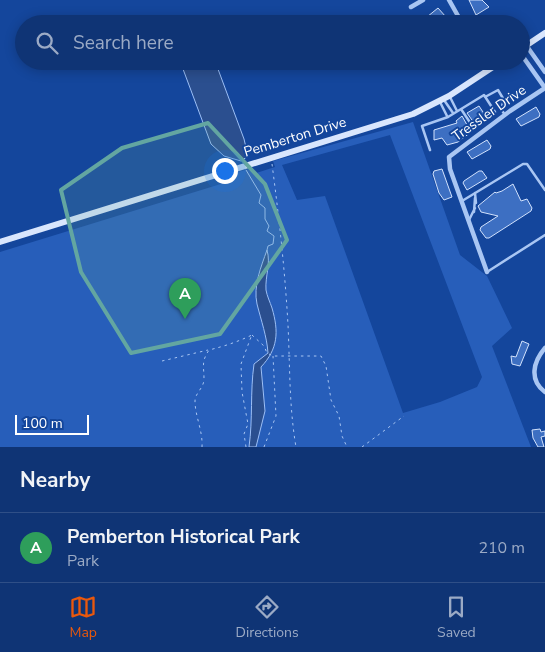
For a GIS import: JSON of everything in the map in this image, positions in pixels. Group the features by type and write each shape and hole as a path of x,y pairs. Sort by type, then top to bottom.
{"street":[{"path":"411,7 422,0"},
{"path":"449,0 457,15"},
{"path":"530,43 545,33"},
{"path":"530,54 545,72"},
{"path":"530,67 545,88"},
{"name":"Pemberton Drive","path":"0,242 413,114 444,99 488,70"},
{"name":"Tressler Drive","path":"487,272 450,169 449,157 545,88"},
{"path":"545,348 539,355 534,370 536,382 545,392"}],"lane":[{"path":"430,150 422,126 448,116 476,99 484,95 485,97 498,90 504,100 501,109 473,127 461,109"},
{"path":"485,97 495,112"},
{"path":"444,99 457,111"},
{"path":"444,99 453,113"},
{"path":"444,99 448,116"},
{"path":"501,109 505,115"},
{"path":"462,201 519,164 527,164 545,190"},
{"path":"475,193 476,203"},
{"path":"474,212 476,198"},
{"path":"469,220 475,208"},
{"path":"487,272 545,235"}],"path":[{"path":"271,157 283,260 290,405 296,447"},
{"path":"252,335 273,356 321,356 326,366 331,400 339,416 346,447"},
{"path":"162,361 228,347 234,341 252,335"},
{"path":"246,447 244,434 248,424 242,392 240,364 252,335"},
{"path":"202,447 203,439 195,401 204,382 202,367 209,350"},
{"path":"264,447 276,416 273,356"},
{"path":"362,447 404,416"}],"highlighted area":[{"path":"208,123 265,184 287,240 220,334 131,353 81,272 61,190 122,148"}],"shaded area":[{"path":"183,70 218,70 244,139 248,156 241,161 224,156 211,144"},
{"path":"413,122 460,255 487,276 512,328 492,346 531,447 0,447 0,252 224,183 221,181 234,173 253,168 253,174 275,167 273,161","holes":["390,135 482,377 477,387 440,402 403,413 325,196 297,200 282,165"]},
{"path":"267,250 266,290 276,325 276,340 271,354 261,367 265,411 256,447 249,447 254,364 268,353 256,297 258,277"}],"building":[{"path":"469,0 482,0 489,7 476,15"},
{"path":"438,8 444,15 429,15"},
{"path":"479,106 485,115 474,123 467,113"},
{"path":"536,107 540,114 539,117 521,126 516,119"},
{"path":"462,116 471,132 458,142 447,145 442,138 434,140 434,130 457,123 456,121"},
{"path":"487,140 491,146 490,149 472,159 467,152"},
{"path":"442,169 452,197 444,200 439,193 433,174 434,171"},
{"path":"482,171 487,178 467,190 463,183 464,181"},
{"path":"513,184 521,201 527,199 532,208 531,211 489,238 486,238 480,230 481,227 498,216 481,212 478,206 495,192 502,191"},
{"path":"522,341 529,344 520,366 512,364 511,356 516,357"},
{"path":"540,429 541,432 545,431 545,436 541,437 544,447 538,447 533,438 532,430"}],"waterway":[{"path":"246,170 261,195 259,203 265,208 265,219 269,226 267,231 274,236 273,244 268,246 267,250"}],"place":[{"name":"Pemberton Historical Park","path":"185,319"}]}
